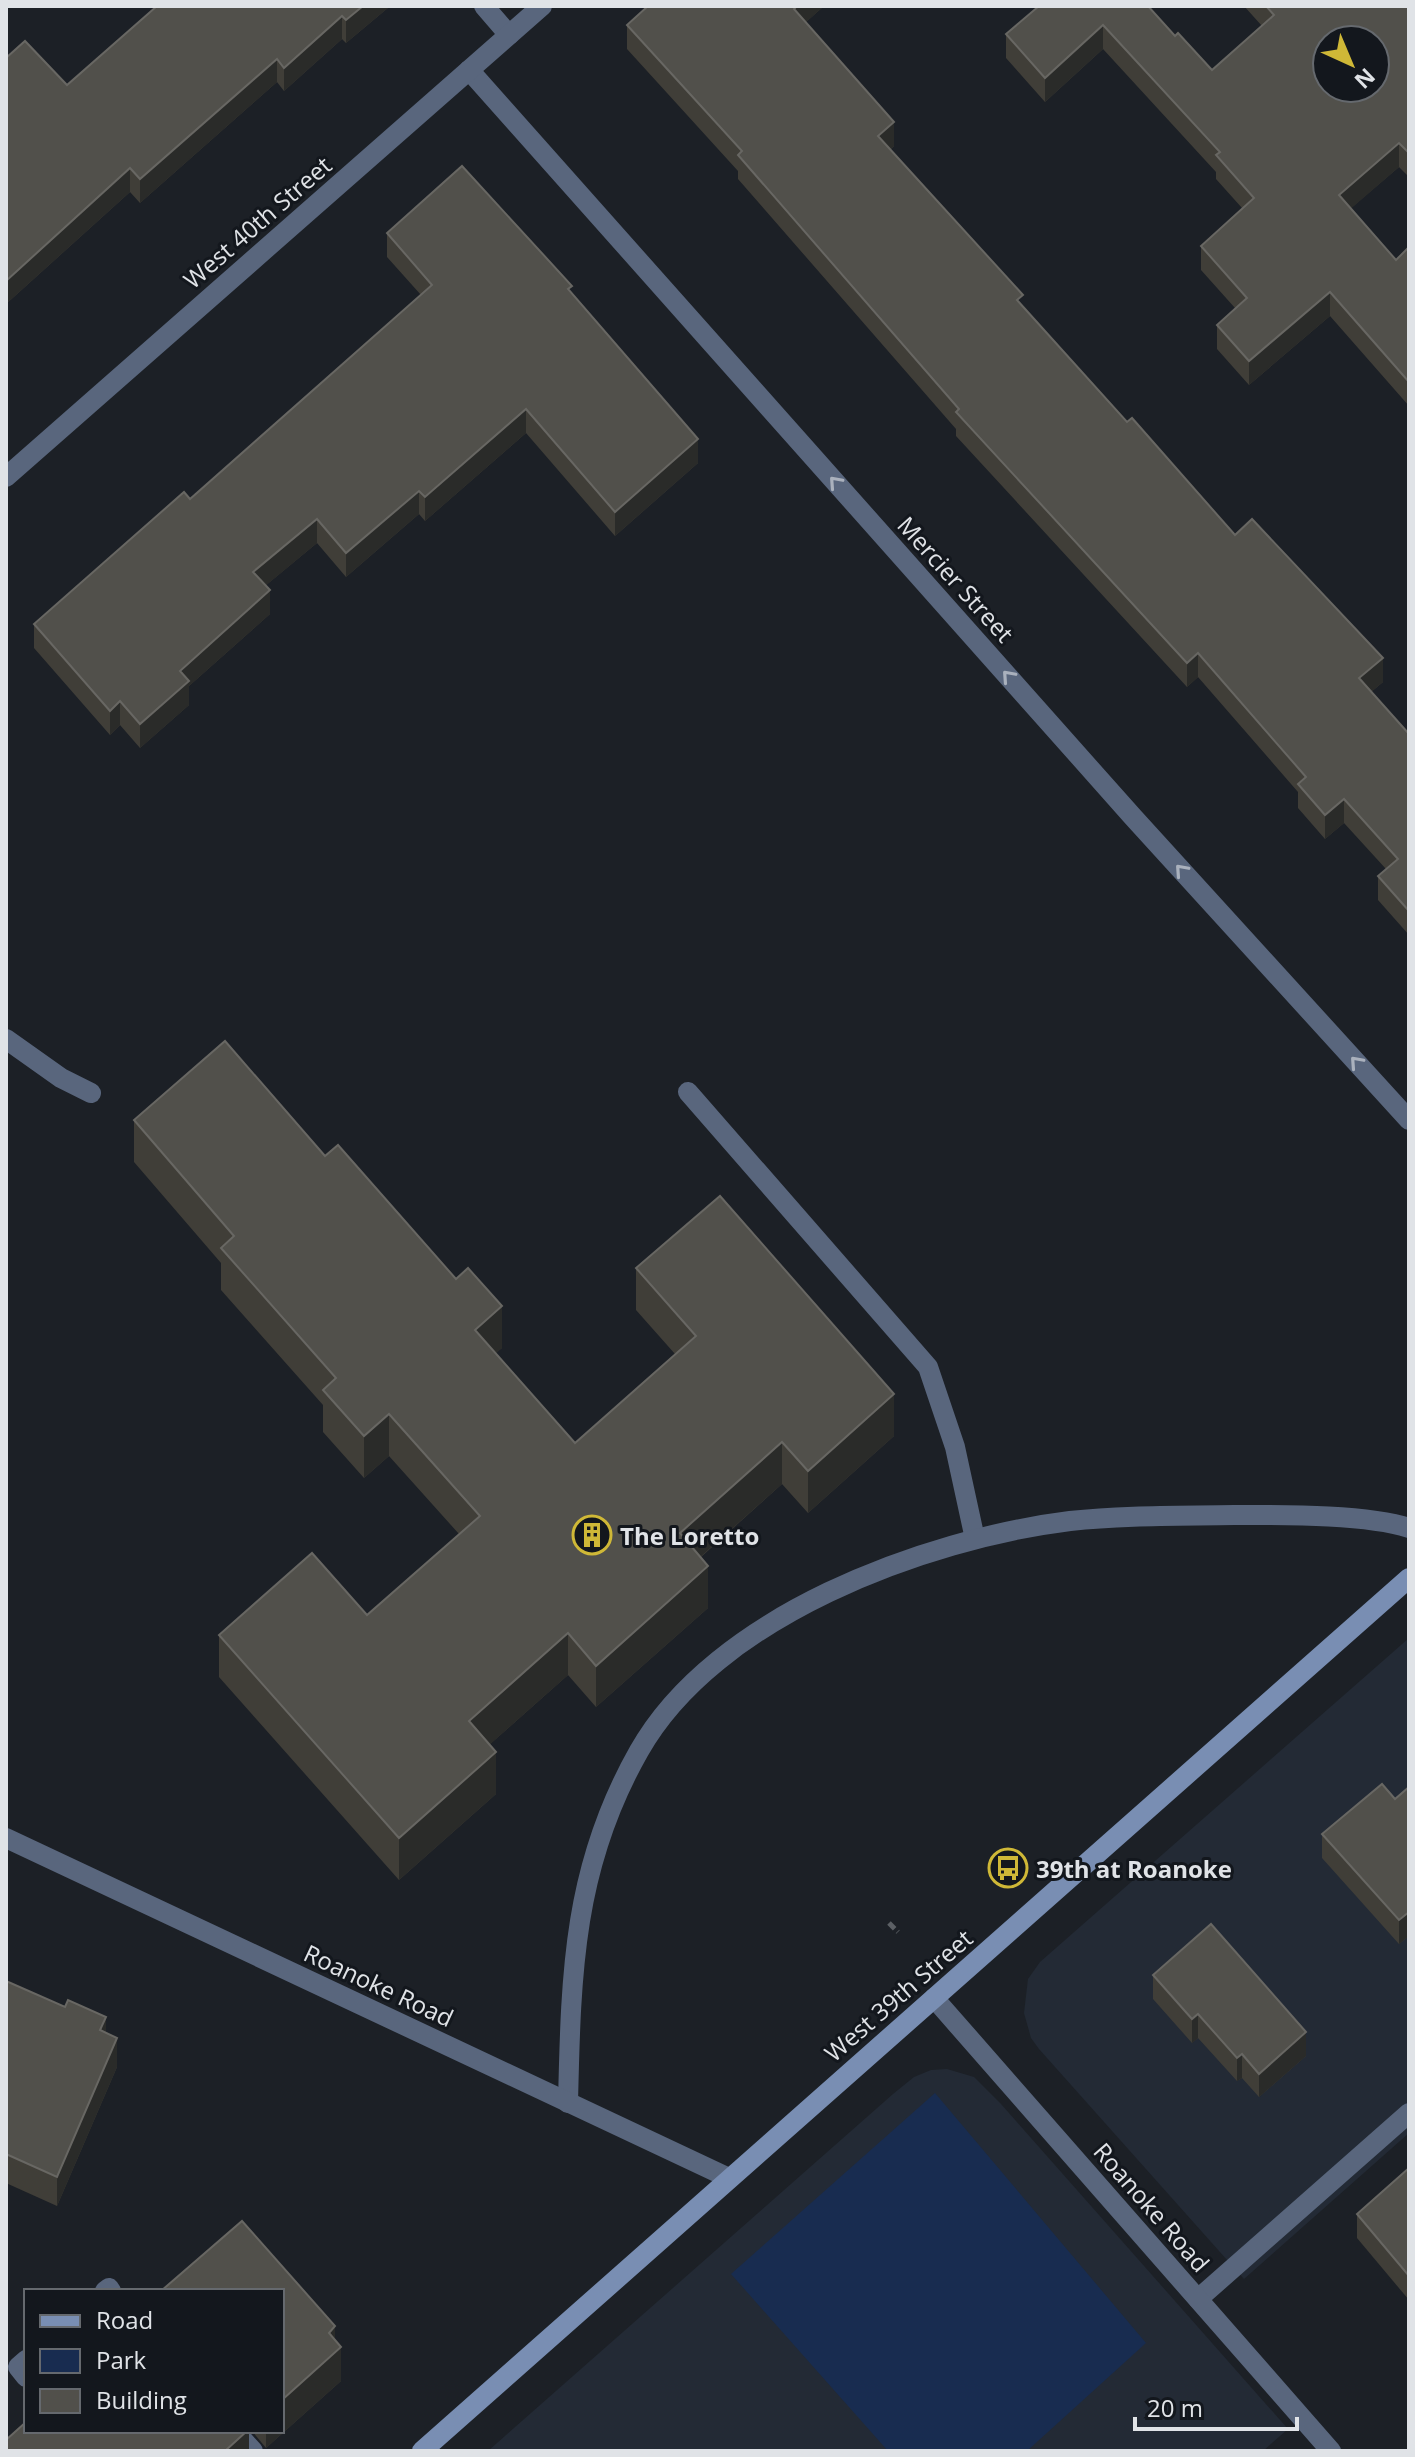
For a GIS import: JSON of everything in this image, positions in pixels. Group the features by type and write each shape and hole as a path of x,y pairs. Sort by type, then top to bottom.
{"main road":[{"name":"West 39th Street","path":"422,2451 1409,1578"}],"street":[{"path":"484,6 509,35"},
{"name":"West 40th Street","path":"6,477 542,6"},
{"name":"Mercier Street","path":"469,70 1133,817 1409,1120"},
{"path":"6,1039 61,1078 91,1093"},
{"path":"688,1092 928,1367 955,1447 975,1539"},
{"path":"568,2103 572,1959 586,1885 609,1815 640,1749 702,1677 782,1614 843,1584 975,1539 1071,1521 1160,1516 1317,1518 1409,1528"},
{"name":"Roanoke Road","path":"6,1838 729,2178"},
{"name":"Roanoke Road","path":"934,1998 1331,2451"},
{"path":"1198,2299 1409,2113"},
{"path":"237,2433 253,2451"}],"path":[{"path":"889,1923 898,1932"}],"shaded area":[{"path":"1409,1638 1409,2133 1244,2279 1031,2038 1024,2013 1028,1979 1040,1962"},
{"path":"947,2069 974,2077 1001,2104 1288,2429 1263,2451 488,2451 893,2094 914,2077 931,2070"}],"green space":[{"path":"935,2093 1146,2343 1027,2451 888,2451 731,2274"}],"building":[{"path":"157,6 363,6 346,20 342,16 284,68 277,59 140,179 130,168 6,281 6,58 25,41 67,85"},
{"path":"648,6 797,6 794,9 894,122 878,136 1023,295 1017,300 1127,422 1132,418 1235,535 1252,519 1383,658 1359,678 1409,734 1409,911 1378,876 1398,859 1344,799 1325,815 1298,784 1306,777 1198,653 1187,663 956,412 959,409 738,155 742,151 627,25"},
{"path":"1039,6 1148,6 1212,70 1274,15 1266,6 1409,6 1409,153 1399,143 1339,195 1396,260 1409,247 1409,382 1330,292 1249,361 1217,325 1247,298 1201,246 1254,198 1216,155 1220,152 1103,25 1045,78 1006,34"},
{"path":"462,166 572,286 568,289 698,439 615,512 526,409 425,497 419,491 346,553 317,519 253,572 270,590 180,671 189,681 140,724 120,701 110,711 34,624 184,492 190,499 432,285 387,233"},
{"name":"The Loretto","path":"225,1041 325,1156 338,1145 456,1279 468,1268 502,1306 475,1330 575,1443 696,1336 636,1268 720,1196 894,1394 808,1471 782,1442 680,1533 708,1566 596,1666 568,1633 469,1721 496,1752 399,1838 219,1635 312,1553 367,1615 480,1516 389,1414 364,1436 323,1390 336,1378 221,1248 234,1236 134,1120"},
{"path":"1382,1784 1395,1799 1409,1787 1409,1912 1399,1920 1322,1834"},
{"path":"1211,1924 1306,2032 1259,2074 1242,2054 1237,2058 1198,2014 1192,2019 1153,1975"},
{"path":"6,1981 65,2007 68,2000 106,2017 100,2030 117,2038 57,2177 6,2154"},
{"path":"1409,2168 1409,2276 1357,2214"},
{"path":"242,2221 335,2326 329,2333 341,2347 284,2398 284,2289 163,2289"},
{"path":"24,2424 24,2433 245,2433 225,2451 6,2451 6,2440"}],"place":[{"name":"The Loretto","path":"592,1535"},
{"name":"39th at Roanoke","path":"1008,1868"}]}
